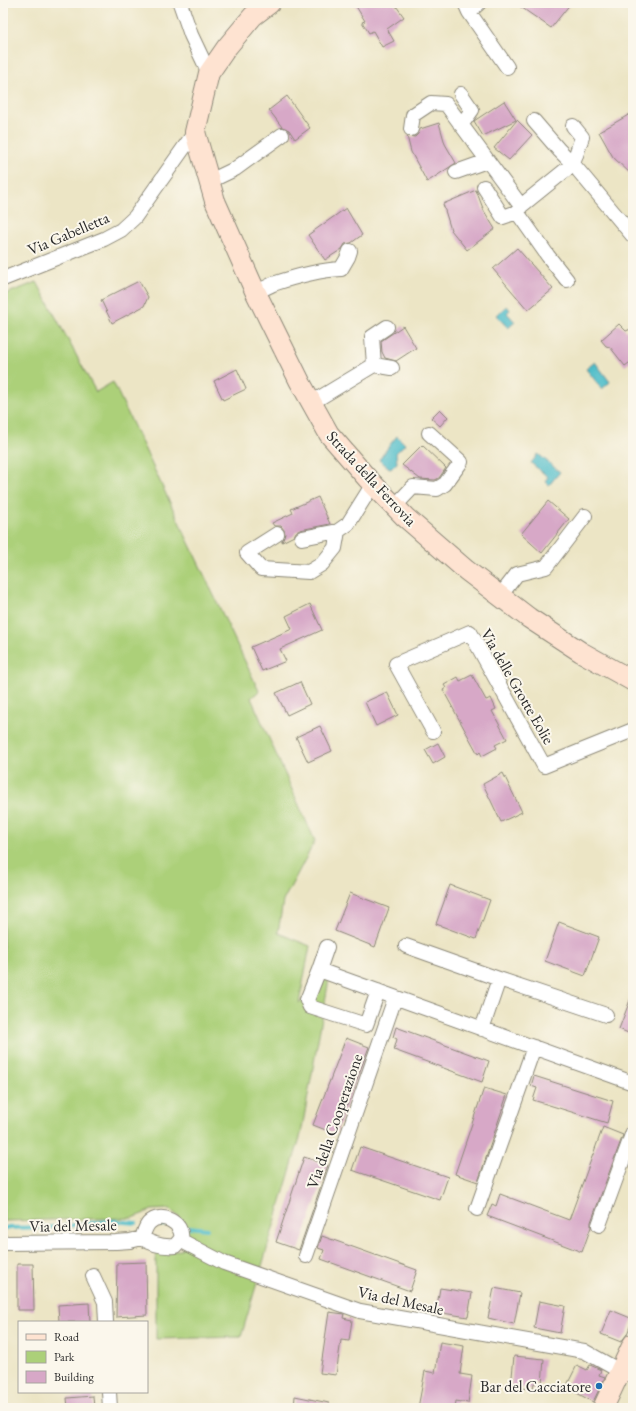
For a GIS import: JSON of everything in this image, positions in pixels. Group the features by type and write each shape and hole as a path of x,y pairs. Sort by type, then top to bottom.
{"street":[{"path":"180,3 191,36 209,72"},
{"path":"195,132 209,72 226,47 253,16 270,3"},
{"path":"471,6 507,67"},
{"path":"460,124 472,110 462,94"},
{"path":"411,130 413,115 431,103 446,104 519,209 548,256 567,280"},
{"path":"534,121 631,230"},
{"path":"484,187 503,217 519,209 573,164 582,137 573,126"},
{"name":"Strada della Ferrovia","path":"195,132 215,201 255,291 300,382 329,434 373,484 405,516 466,570 529,618 574,648 633,681"},
{"name":"Via Gabelletta","path":"3,278 104,239 121,230 135,217 195,132"},
{"path":"210,181 235,169 282,135"},
{"path":"456,172 486,161"},
{"path":"255,291 325,269 341,269 348,258 350,251"},
{"path":"374,365 372,337 387,327"},
{"path":"311,402 374,365 392,368"},
{"path":"395,506 413,487 437,489 445,484 461,462 429,433"},
{"path":"302,538 338,531 348,524 373,484"},
{"path":"500,596 516,574 546,567 585,516"},
{"path":"277,534 247,553 261,569 309,572 322,564 335,548 338,531"},
{"name":"Via delle Grotte Eolie","path":"433,731 396,664 470,632 544,766 633,730"},
{"path":"406,946 606,1015"},
{"path":"327,947 307,1000 310,1007 366,1025 378,991"},
{"path":"319,970 633,1083"},
{"path":"482,1028 499,979"},
{"name":"Via della Cooperazione","path":"306,1256 395,998"},
{"path":"476,1209 534,1047"},
{"path":"599,1226 633,1132"},
{"path":"162,1218 169,1219 175,1223 181,1235 180,1240 175,1246 168,1247 154,1244 142,1238 150,1223 156,1219 162,1218"},
{"name":"Via del Mesale","path":"3,1243 116,1242 142,1238"},
{"name":"Via del Mesale","path":"180,1240 224,1263 360,1311 584,1351 626,1373"},
{"path":"92,1276 106,1302 106,1321"},
{"path":"603,1408 626,1373 633,1344"},
{"path":"109,1393 110,1408"}],"green space":[{"path":"37,282 96,392 113,382 259,691 251,698 315,841 283,901 278,933 310,946 299,1003 330,974 301,1134 241,1337 156,1339 156,1251 181,1250 189,1238 183,1221 170,1209 152,1210 132,1218 3,1221 3,295"}],"water":[{"path":"507,306 510,310 507,313 515,322 508,328 496,315"},
{"path":"595,362 610,382 602,389 586,369"},
{"path":"397,436 405,444 396,453 397,463 391,469 379,460"},
{"path":"538,454 560,472 549,485 545,481 548,477 531,463"}],"building":[{"path":"354,3 394,3 404,17 387,29 394,41 382,47 373,31 369,33 362,22 365,21"},
{"path":"515,3 571,3 551,28"},
{"path":"287,96 310,128 295,139 289,130 282,127 269,110"},
{"path":"504,101 516,120 483,136 474,121"},
{"path":"630,114 633,121 633,176 613,157 599,132"},
{"path":"517,120 532,135 509,160 494,148"},
{"path":"439,123 445,144 456,163 427,182 411,152 407,136 415,137 420,129"},
{"path":"476,190 484,211 495,229 467,250 451,230 443,204"},
{"path":"346,208 362,235 351,243 345,244 342,249 325,260 308,235"},
{"path":"517,248 553,289 528,310 493,269"},
{"path":"139,281 148,297 144,306 112,323 101,300"},
{"path":"619,324 626,331 633,328 633,360 625,366 610,347 606,346 601,340"},
{"path":"403,326 416,348 396,361 385,358 382,352 381,341"},
{"path":"237,369 246,389 223,400 214,381"},
{"path":"440,409 448,417 440,426 431,418"},
{"path":"422,445 446,468 439,478 435,480 420,479 402,465"},
{"path":"318,497 330,524 300,530 296,532 294,536 282,542 285,534 284,530 281,526 274,526 272,523 293,513 291,509"},
{"path":"548,501 569,519 542,553 521,534"},
{"path":"310,604 322,630 280,649 286,661 262,671 251,647 292,629 286,616"},
{"path":"472,675 486,700 491,698 496,709 492,711 507,739 495,745 497,748 482,756 480,752 478,754 443,690 446,688 444,685 458,677 460,681"},
{"path":"300,682 310,704 287,715 276,693"},
{"path":"387,692 398,715 376,726 365,702"},
{"path":"320,726 332,751 308,762 296,737"},
{"path":"438,743 445,757 433,764 425,750"},
{"path":"503,773 522,812 501,822 483,784"},
{"path":"450,885 490,900 476,939 436,924"},
{"path":"350,893 389,908 375,947 335,931"},
{"path":"559,922 599,937 585,976 545,961"},
{"path":"633,995 633,1035 619,1029"},
{"path":"396,1027 489,1061 482,1082 394,1050 397,1039 393,1037"},
{"path":"346,1038 369,1047 336,1134 313,1125"},
{"path":"534,1076 613,1101 607,1123 533,1100 537,1088 531,1086"},
{"path":"484,1088 507,1095 478,1182 455,1174"},
{"path":"603,1127 623,1135 591,1222 591,1227 582,1252 487,1216 492,1204 496,1206 500,1194 569,1220"},
{"path":"360,1147 448,1177 440,1200 352,1170"},
{"path":"304,1157 328,1165 299,1250 276,1242"},
{"path":"322,1236 417,1270 410,1291 321,1259 324,1250 318,1248"},
{"path":"146,1262 147,1315 116,1317 117,1263"},
{"path":"17,1264 33,1264 34,1310 17,1310"},
{"path":"440,1288 472,1293 468,1317 436,1312"},
{"path":"494,1288 520,1293 514,1324 488,1318"},
{"path":"539,1301 565,1306 560,1333 534,1328"},
{"path":"89,1303 90,1321 59,1321 58,1305"},
{"path":"611,1310 633,1319 627,1334 621,1342 601,1334"},
{"path":"329,1312 344,1314 343,1318 352,1320 349,1341 341,1340 336,1375 320,1373"},
{"path":"440,1342 464,1346 460,1374 472,1376 468,1403 456,1401 455,1408 418,1408 425,1371 435,1373"},
{"path":"514,1356 544,1359 542,1384 534,1383 533,1389 511,1387"},
{"path":"577,1365 587,1370 590,1365 601,1370 599,1375 605,1377 593,1402 566,1387"},
{"path":"93,1396 94,1408 68,1408 67,1398"},
{"path":"295,1396 329,1403 329,1408 294,1408"}],"waterway":[{"path":"3,1228 57,1227 112,1221 136,1223"},
{"path":"189,1227 207,1229"}],"place":[{"name":"Bar del Cacciatore","path":"599,1386"}]}
